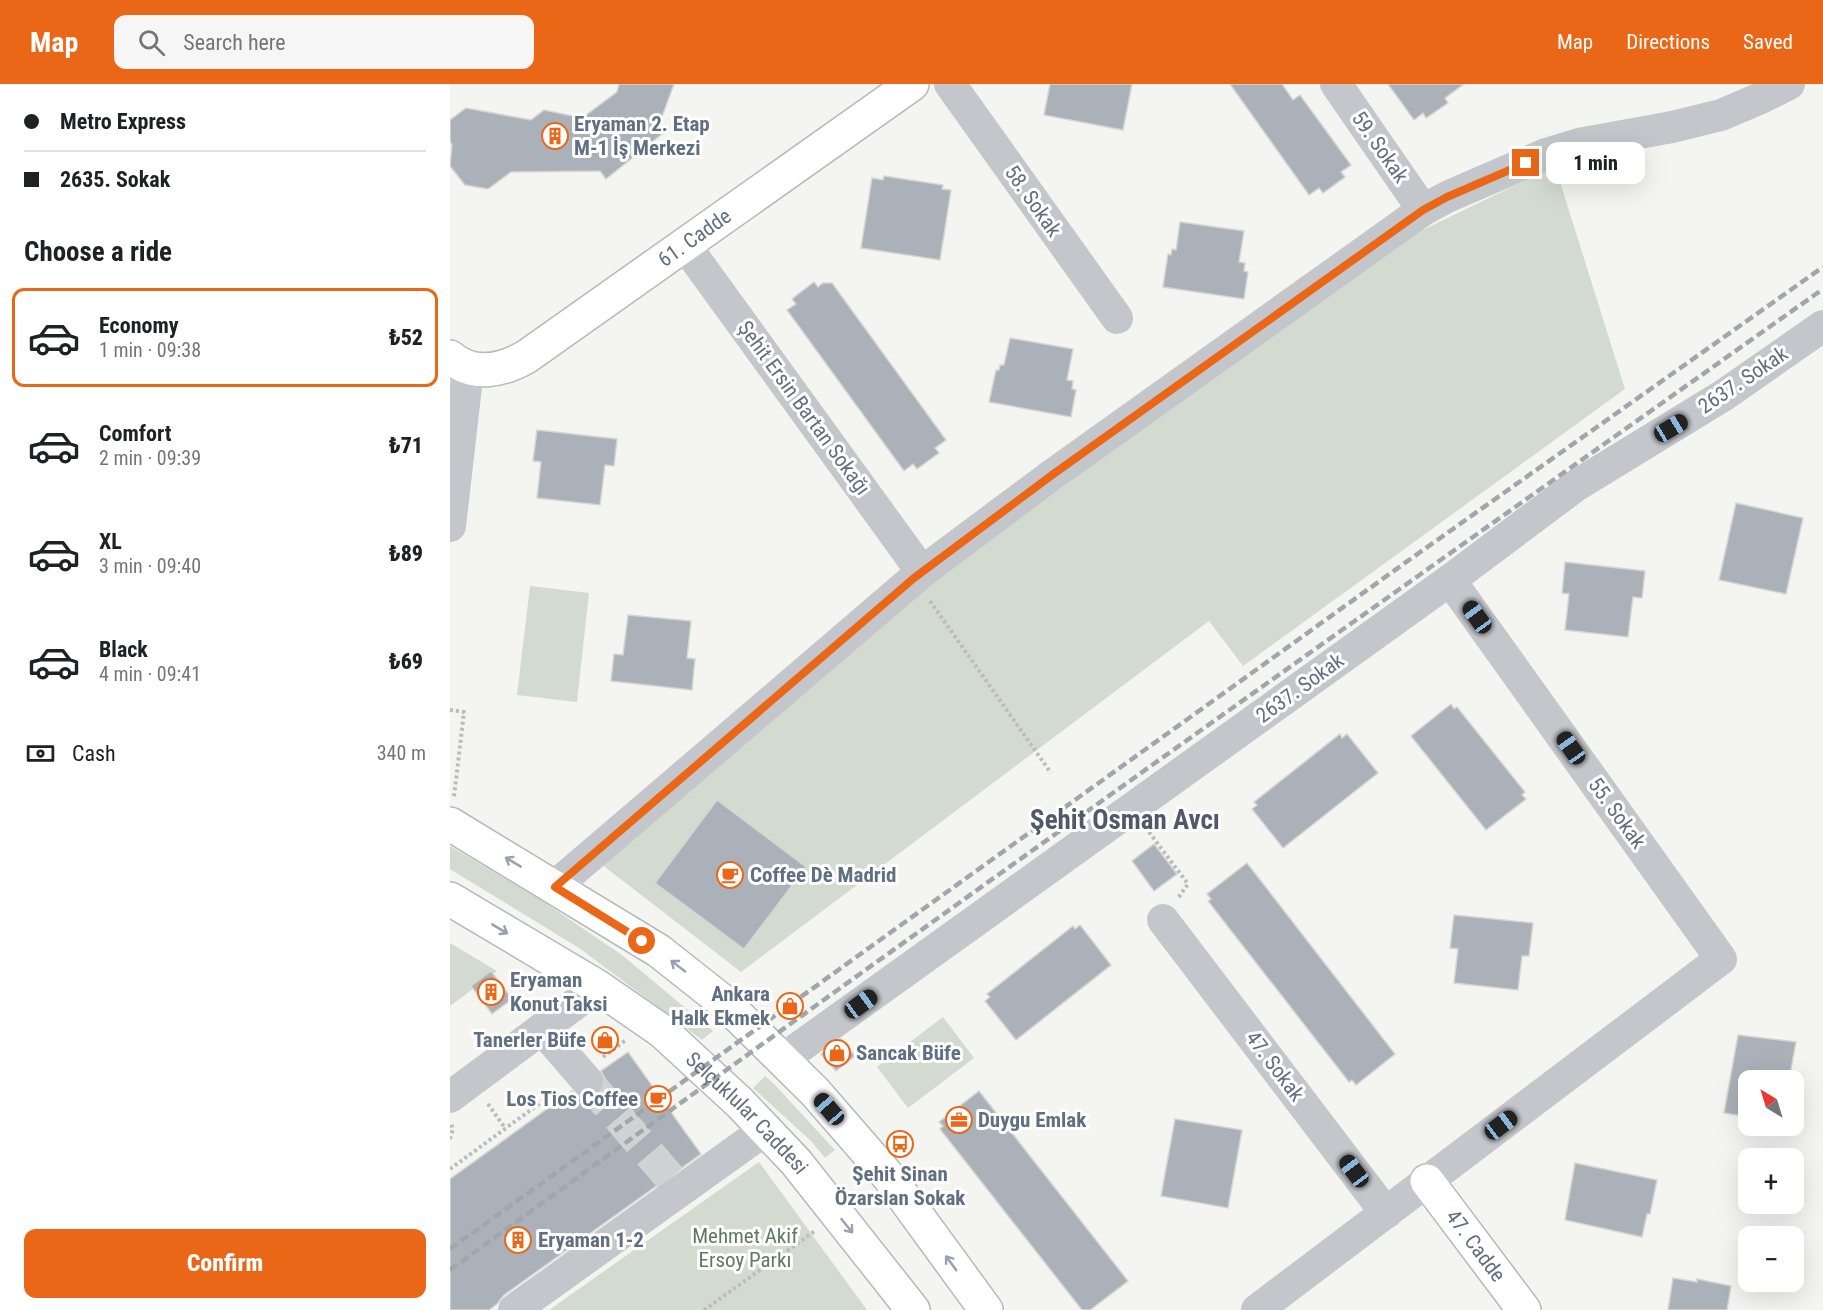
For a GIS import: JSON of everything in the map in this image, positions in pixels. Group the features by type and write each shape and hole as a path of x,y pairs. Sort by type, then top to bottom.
{"main road":[{"name":"61. Cadde","path":"459,363 483,370 500,369 526,357 912,84"},
{"path":"450,824 659,951 726,1004 815,1092 889,1177 986,1310"},
{"name":"Selçuklular Caddesi","path":"450,898 598,987 663,1032 796,1162 913,1310"},
{"name":"47. Cadde","path":"1427,1181 1524,1310"}],"street":[{"name":"58. Sokak","path":"950,84 1117,318"},
{"name":"59. Sokak","path":"1336,84 1423,210"},
{"path":"555,887 918,575 1052,475 1423,210 1447,197 1546,154 1579,144 1672,127 1720,115 1789,84"},
{"name":"Şehit Ersin Bartan Sokağı","path":"685,245 918,575"},
{"name":"2637. Sokak","path":"783,1059 1450,580 1576,485 1724,395 1823,326"},
{"path":"450,526 459,363"},
{"name":"55. Sokak","path":"1427,1181 1721,959 1450,580"},
{"name":"47. Sokak","path":"1163,920 1386,1212"},
{"path":"450,1097 598,987"},
{"path":"542,1029 584,1077"},
{"path":"514,1310 676,1185 765,1130"},
{"path":"1257,1310 1427,1181"}],"path":[{"path":"918,575 1051,772"},
{"path":"450,710 464,712 450,824"},
{"path":"1132,810 1188,884 1163,920"},
{"path":"450,1169 584,1077 650,1023"},
{"path":"450,1120 453,1129 450,1139"},
{"path":"704,1310 838,1214"}],"green space":[{"path":"1555,166 1625,389 1243,666 1209,621 741,972 601,864 918,593 1398,242"},
{"path":"530,586 589,593 577,702 517,695"},
{"path":"450,846 538,898 622,955 713,1031 702,1040 579,948 450,869"},
{"path":"450,943 497,971 450,1006"},
{"path":"943,1017 974,1058 908,1108 877,1067"},
{"path":"765,1076 835,1150 825,1158 811,1141 753,1088"},
{"name":"Mehmet Akif Ersoy Parkı","path":"759,1162 867,1310 549,1310"}],"building":[{"name":"Eryaman 2. Etap M-1 İş Merkezi","path":"619,84 674,84 660,122 667,130 606,179 600,171 511,172 488,189 465,185 450,166 452,145 450,120 466,108 531,120 544,110 582,118 617,92"},
{"path":"1050,84 1132,84 1123,130 1044,115"},
{"path":"1230,84 1282,84 1293,100 1300,95 1351,165 1341,172 1345,177 1323,193 1319,188 1309,195"},
{"path":"1388,84 1464,84 1445,98 1448,103 1426,118 1423,113 1414,120"},
{"path":"884,176 943,185 942,189 951,190 940,260 861,248 872,178 883,180"},
{"path":"1180,222 1244,231 1239,262 1245,263 1244,271 1248,272 1244,299 1163,287 1168,254 1171,255 1172,249 1176,250"},
{"path":"814,282 818,287 823,283 832,283 946,440 935,448 939,453 917,469 913,464 904,471 787,310 796,304 792,299"},
{"path":"1010,338 1073,349 1067,380 1073,381 1072,389 1076,390 1071,417 989,402 996,370 999,370 1000,365 1004,365"},
{"path":"537,430 617,439 614,466 605,465 600,505 537,498 541,462 533,461"},
{"path":"1736,503 1803,518 1786,594 1719,580"},
{"path":"1565,562 1645,571 1642,598 1633,597 1628,637 1565,630 1569,594 1562,593"},
{"path":"628,615 691,621 687,658 695,659 692,690 611,681 614,654 623,655"},
{"path":"1451,704 1454,709 1457,707 1525,792 1522,795 1526,799 1486,830 1411,736"},
{"path":"1340,734 1342,738 1347,734 1378,773 1283,848 1252,809 1257,805 1254,802"},
{"name":"Coffee Dè Madrid","path":"717,800 806,867 744,949 655,883"},
{"path":"1154,844 1177,874 1154,891 1132,861"},
{"path":"1247,863 1395,1054 1356,1085 1352,1080 1349,1082 1208,901 1211,899 1207,894"},
{"path":"1454,915 1533,923 1529,956 1522,956 1518,990 1454,983 1458,949 1450,948"},
{"path":"1080,925 1111,965 1016,1040 985,1001 990,997 987,994 1073,926 1075,929"},
{"name":"Eryaman Konut Taksi","path":"491,971 512,999 492,1014 471,986"},
{"path":"1738,1035 1796,1042 1791,1070 1738,1070 1738,1115 1724,1113"},
{"name":"Sancak Büfe","path":"841,1039 855,1056 836,1071 821,1054"},
{"name":"Eryaman 1-2","path":"628,1052 701,1154 504,1295 489,1310 450,1310 450,1179 572,1091 582,1098 598,1095 604,1086 605,1078 601,1071"},
{"path":"979,1091 1128,1281 1090,1310 1082,1310 940,1129 943,1126 939,1122"},
{"path":"1175,1119 1242,1130 1228,1208 1161,1196"},
{"path":"1575,1163 1657,1180 1650,1214 1647,1214 1642,1237 1565,1220"},
{"path":"1673,1278 1697,1282 1697,1279 1731,1286 1727,1310 1668,1310"}],"tunnel":[{"path":"587,1081 671,1179"}],"railway":[{"path":"450,1249 1402,565 1823,267"},
{"path":"450,1270 963,900 1823,289"}],"place":[{"name":"Eryaman 2. Etap M-1 İş Merkezi","path":"555,136"},
{"name":"Coffee Dè Madrid","path":"730,875"},
{"name":"Eryaman Konut Taksi","path":"491,992"},
{"name":"Ankara Halk Ekmek","path":"790,1006"},
{"name":"Tanerler Büfe","path":"605,1040"},
{"name":"Sancak Büfe","path":"837,1053"},
{"name":"Los Tios Coffee","path":"658,1099"},
{"name":"Duygu Emlak","path":"959,1120"},
{"name":"Şehit Sinan Özarslan Sokak","path":"900,1144"},
{"name":"Eryaman 1-2","path":"518,1240"}],"district":[{"name":"Şehit Osman Avcı","path":"1125,820"}],"route":[{"path":"642,941 555,887 914,578 1052,475 1423,210 1447,197 1526,163"}]}
